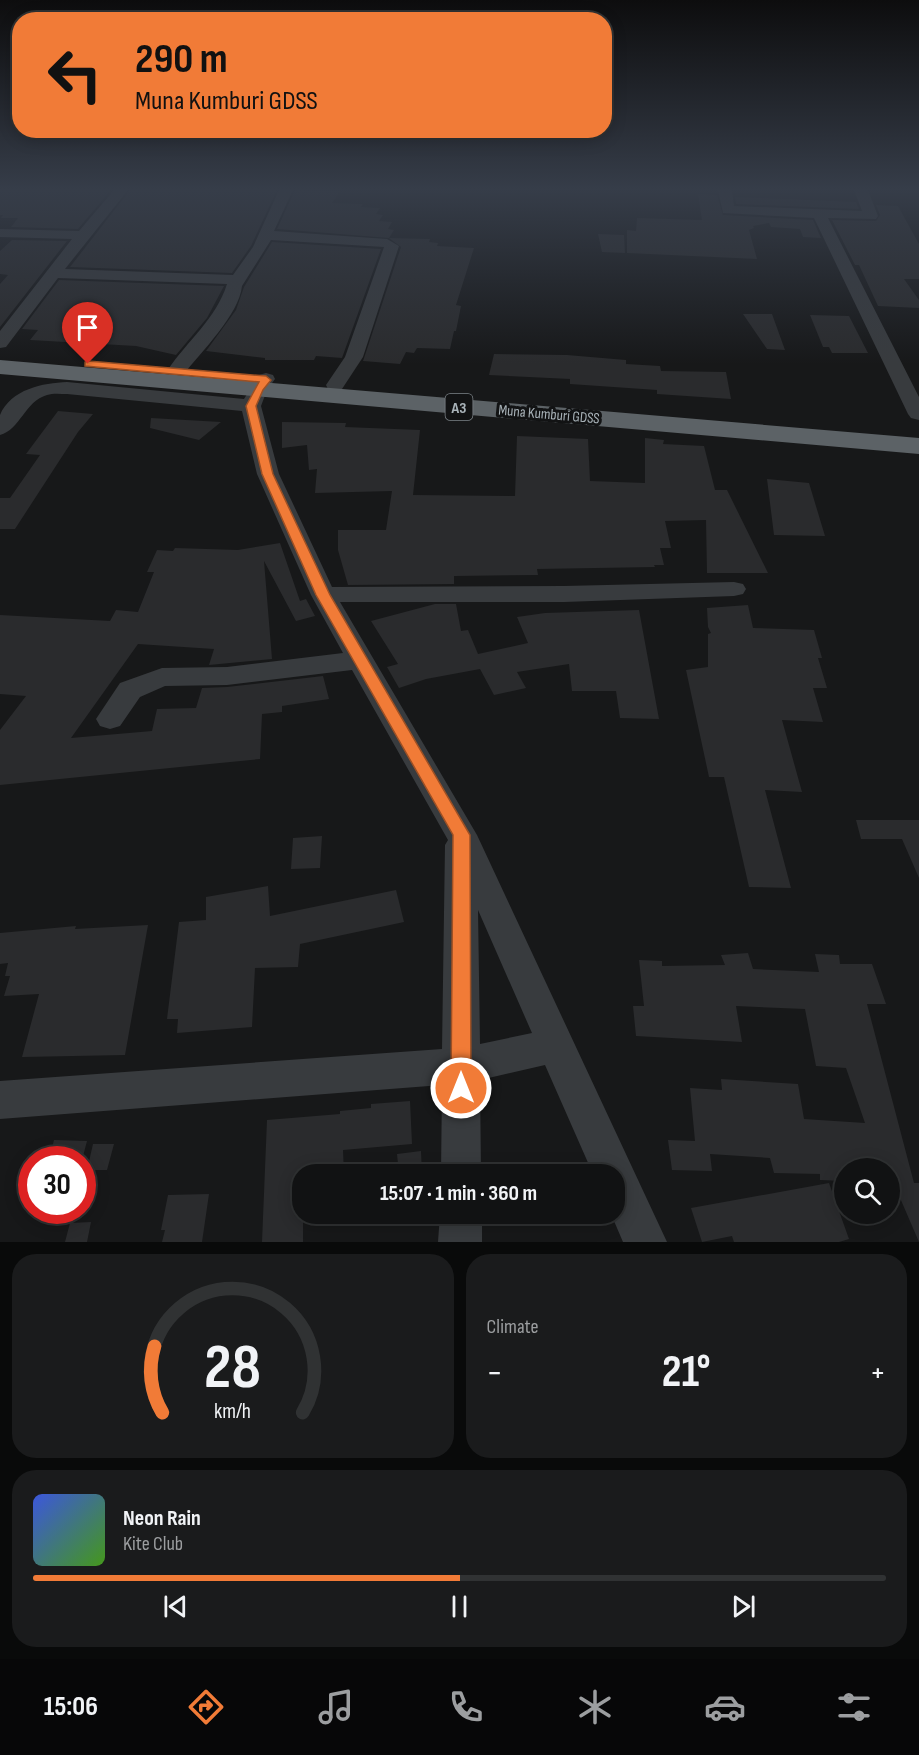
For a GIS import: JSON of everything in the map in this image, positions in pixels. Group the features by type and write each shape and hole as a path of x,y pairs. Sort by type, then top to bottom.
{"highway":[{"name":"Muna Kumburi GDSS","path":"0,356 176,371 258,392 335,385 919,425"},
{"name":"Muna Kumburi GDSS","path":"0,367 258,392 919,446"}],"street":[{"path":"0,343 72,248"},
{"path":"176,371 218,320 233,296 234,286 257,248"},
{"path":"335,385 354,357 391,248"},
{"path":"835,248 919,425"},
{"path":"54,273 238,280"},
{"path":"0,429 21,401 43,389 258,392 268,474 323,595 461,835 610,1164"},
{"path":"323,595 564,594 734,589"},
{"path":"110,719 130,690 162,677 227,676 361,660"},
{"path":"461,835 461,1164"},
{"path":"0,1100 461,1066 556,1045"},
{"path":"625,1197 645,1242"},
{"path":"460,1224 460,1242"}],"building":[{"path":"3,248 62,248 0,327 0,284 8,275 0,274 0,251"},
{"path":"85,248 250,248 232,273 70,267"},
{"path":"268,248 381,249 342,358 316,356 314,360 265,360 265,358 206,351 236,310 244,287"},
{"path":"401,248 474,248 456,305 461,306 450,349 417,348 414,353 406,352 400,364 363,361"},
{"path":"601,248 625,248 625,253 602,252"},
{"path":"627,248 754,248 757,259 627,253"},
{"path":"846,248 919,248 919,279 904,279 919,300 919,308 878,306 859,265 855,265"},
{"path":"59,280 224,286 207,318 176,355 136,346 30,340 38,330 22,329"},
{"path":"743,314 772,314 785,350 767,349"},
{"path":"810,315 849,316 868,353 832,353 829,347 823,347"},
{"path":"494,354 567,355 626,360 626,364 660,366 661,371 726,372 731,399 657,394 657,390 570,384 570,379 489,375"},
{"path":"58,411 93,414 78,432 15,529 0,529 0,498 10,498 40,455 26,454"},
{"path":"151,418 221,422 199,440 150,428"},
{"path":"282,422 346,423 345,427 420,430 413,495 515,496 517,436 588,439 590,481 645,483 645,438 664,440 663,444 704,446 715,490 727,490 768,573 707,573 706,520 665,521 671,548 660,548 664,565 654,565 655,567 537,569 538,575 454,576 454,584 348,585 338,550 338,530 386,530 392,491 315,493 317,469 309,470 307,445 282,448"},
{"path":"767,479 809,483 825,536 774,535"},
{"path":"280,543 300,601 306,599 315,616 296,621 264,561 272,659 209,665 214,649 138,644 71,738 152,731 157,709 196,708 202,688 323,676 329,699 282,706 282,712 262,714 260,759 0,785 0,730 26,696 0,694 0,615 110,621 116,610 138,612 154,572 147,572 157,550 173,551 175,548 238,550"},
{"path":"435,604 456,604 461,631 468,630 478,654 528,643 517,617 545,613 639,610 659,719 620,718 616,691 572,691 569,664 517,672 526,688 494,695 480,669 426,679 399,688 387,667 398,664 371,621"},
{"path":"748,605 753,628 814,630 822,658 818,658 827,688 813,688 823,722 782,720 802,792 765,790 791,888 749,887 724,777 709,777 686,670 708,667 708,634 711,633 708,627 707,608"},
{"path":"856,820 919,820 919,878 902,839 861,839"},
{"path":"322,836 320,868 291,869 293,838"},
{"path":"268,886 270,916 396,890 404,922 300,944 298,967 255,968 252,1027 177,1033 178,1019 167,1019 179,922 206,920 206,897"},
{"path":"148,925 125,1055 22,1057 39,994 4,996 10,976 5,976 8,963 0,964 0,933 76,926 75,929"},
{"path":"748,953 753,969 819,972 815,954 839,955 840,964 872,964 886,1004 867,1004 914,1183 919,1183 919,1242 900,1198 900,1158 834,1158 834,1181 820,1180 820,1174 774,1173 770,1158 710,1154 712,1171 672,1170 668,1140 695,1141 690,1088 722,1090 721,1079 798,1084 804,1119 865,1123 846,1068 816,1066 805,1009 736,1006 742,1042 636,1036 633,1006 644,1006 639,960 662,961 662,966 725,965 721,955"},
{"path":"410,1101 412,1144 343,1150 344,1164 292,1164 292,1224 303,1224 303,1242 262,1242 267,1120 340,1114 340,1111 371,1108 371,1104"},
{"path":"54,1140 87,1141 86,1146 52,1146"},
{"path":"93,1144 114,1144 107,1170 96,1170 96,1146 93,1146"},
{"path":"421,1151 422,1164 398,1164 397,1154"},
{"path":"829,1183 834,1197 834,1224 844,1224 849,1239 839,1242 734,1242 732,1236 702,1242 691,1208"},
{"path":"209,1194 202,1242 162,1242 165,1230 161,1230 168,1195"},
{"path":"70,1224 91,1224 87,1242 65,1242"}],"route":[{"path":"88,364 266,380 258,389 251,406 268,474 323,595 461,835 461,1088"}]}
